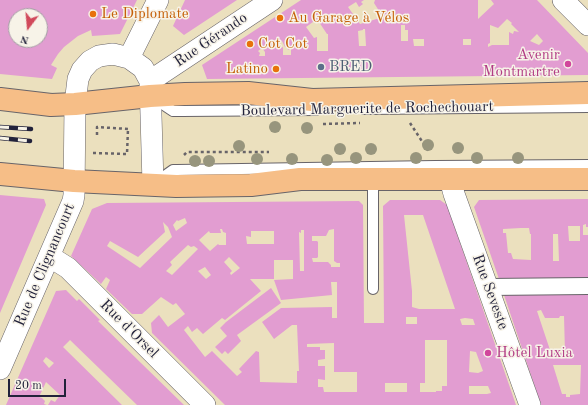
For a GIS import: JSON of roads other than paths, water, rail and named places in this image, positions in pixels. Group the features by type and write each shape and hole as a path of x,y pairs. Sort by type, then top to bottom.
{"main road":[{"name":"Boulevard Marguerite de Rochechouart","path":"0,99 51,105 75,104 150,88 185,94 248,93 312,100 588,93"},
{"path":"0,174 74,181 176,186 251,185 300,179 588,179"}],"street":[{"path":"129,58 158,0"},
{"name":"Rue Gérando","path":"150,88 272,0"},
{"path":"563,0 588,25"},
{"name":"Boulevard Marguerite de Rochechouart","path":"74,181 75,104 78,79 82,70 99,56 113,54 129,58 143,68 150,88"},
{"path":"150,88 153,184"},
{"name":"Rue Seveste","path":"450,179 454,194 530,405"},
{"name":"Rue de Clignancourt","path":"0,369 73,201 74,181"},
{"name":"Rue d'Orsel","path":"49,256 68,268 205,405"},
{"path":"488,288 588,286"}],"lane":[{"name":"Boulevard Marguerite de Rochechouart","path":"150,88 174,110 181,111 324,110"},
{"name":"Boulevard Marguerite de Rochechouart","path":"0,90 52,96 75,104"},
{"name":"Boulevard Marguerite de Rochechouart","path":"355,110 588,107"},
{"path":"0,165 43,170 74,181"},
{"path":"153,184 173,170 412,166 588,166"},
{"path":"373,179 373,290"}],"railway":[{"path":"0,127 31,129"},
{"path":"0,138 30,141"}],"place":[{"name":"Le Diplomate","path":"93,14"},
{"name":"Au Garage à Vélos","path":"280,18"},
{"name":"Cot Cot","path":"250,44"},
{"name":"Avenir Montmartre","path":"568,64"},
{"name":"BRED","path":"321,67"},
{"name":"Latino","path":"276,69"},
{"name":"Hôtel Luxia","path":"488,353"}]}
